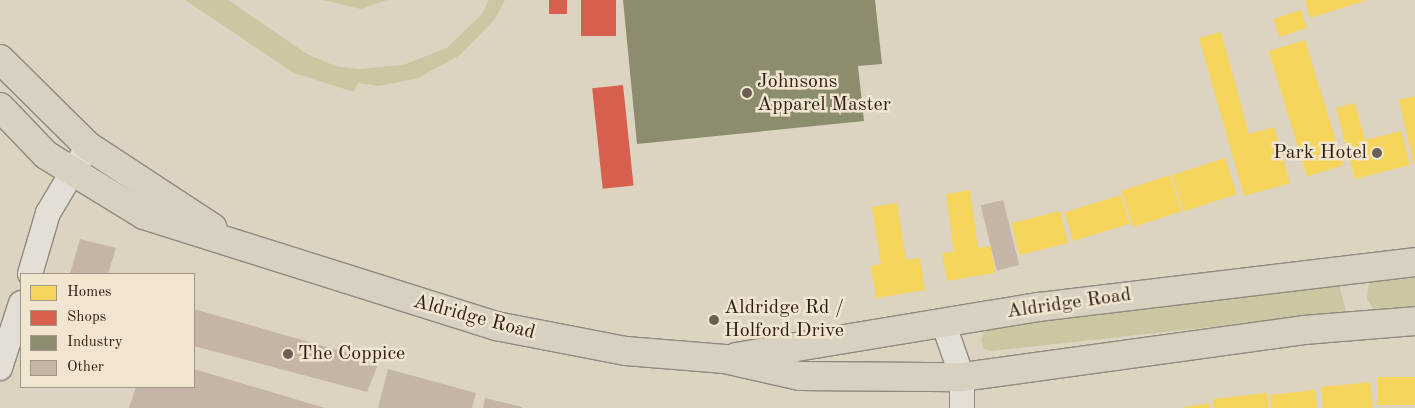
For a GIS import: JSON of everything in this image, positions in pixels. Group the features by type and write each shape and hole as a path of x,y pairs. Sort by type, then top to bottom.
{"main road":[{"name":"Aldridge Road","path":"0,59 35,99 88,146 231,240"},
{"name":"Aldridge Road","path":"0,107 46,155 71,173 144,215 231,240 496,326 619,350 725,359 800,376 962,377 1304,330 1415,321"},
{"name":"Aldridge Road","path":"725,359 943,322 1415,262"}],"street":[{"path":"30,273 48,213 88,146"},
{"path":"0,368 20,306"},
{"path":"943,322 962,377 962,408"}],"shaded area":[{"path":"185,0 228,0 307,54 335,66 358,69 403,65 447,48 481,15 489,0 505,0 494,20 460,55 418,78 379,86 358,83 354,92 294,73"},
{"path":"323,0 387,0 361,9"},
{"path":"1415,271 1415,306 1373,309 1367,299 1369,280"},
{"path":"1337,277 1346,311 1338,313 990,351 983,348 981,339 985,331 1020,324"}],"building: Homes":[{"path":"1305,0 1367,0 1310,18"},
{"path":"1301,10 1307,28 1279,37 1273,19"},
{"path":"1221,32 1249,134 1274,127 1290,183 1244,196 1199,38"},
{"path":"1305,40 1343,165 1307,176 1269,51"},
{"path":"1415,96 1415,164 1414,164 1399,100"},
{"name":"Park Hotel","path":"1355,103 1365,140 1401,131 1410,165 1355,179 1336,108"},
{"path":"1225,158 1237,194 1183,211 1172,175"},
{"path":"1170,175 1182,211 1133,227 1121,191"},
{"path":"970,190 978,248 991,246 995,273 947,281 942,253 954,252 946,194"},
{"path":"1121,195 1130,224 1073,241 1065,212"},
{"path":"897,203 906,260 920,258 925,290 876,298 871,266 881,264 872,207"},
{"path":"1060,211 1068,243 1019,255 1011,223"},
{"path":"1377,377 1415,377 1415,405 1377,405"},
{"path":"1370,382 1373,408 1323,408 1321,387"},
{"path":"1315,390 1317,408 1271,408 1270,395"},
{"path":"1267,393 1269,408 1214,408 1213,399"},
{"path":"1210,403 1210,408 1184,408 1184,407"}],"building: Shops":[{"path":"549,0 567,0 567,14 549,14"},
{"path":"581,0 616,0 616,36 581,36"},
{"path":"623,85 634,185 603,189 592,88"}],"building: Industry":[{"name":"Johnsons Apparel Master","path":"623,0 875,0 882,64 858,66 864,121 637,144"}],"building: Other":[{"path":"1003,200 1019,265 997,271 981,206"},
{"path":"80,239 116,248 108,273 70,273"},
{"name":"The Coppice","path":"195,309 379,362 367,392 195,346"},
{"path":"195,369 325,408 129,408 136,388 195,388"},
{"path":"388,369 476,393 472,408 378,408"},
{"path":"485,398 522,407 522,408 483,408"}],"place":[{"name":"Johnsons Apparel Master","path":"747,93"},
{"name":"Park Hotel","path":"1377,153"},
{"name":"Aldridge Rd / Holford Drive","path":"714,320"},
{"name":"The Coppice","path":"288,354"}]}
